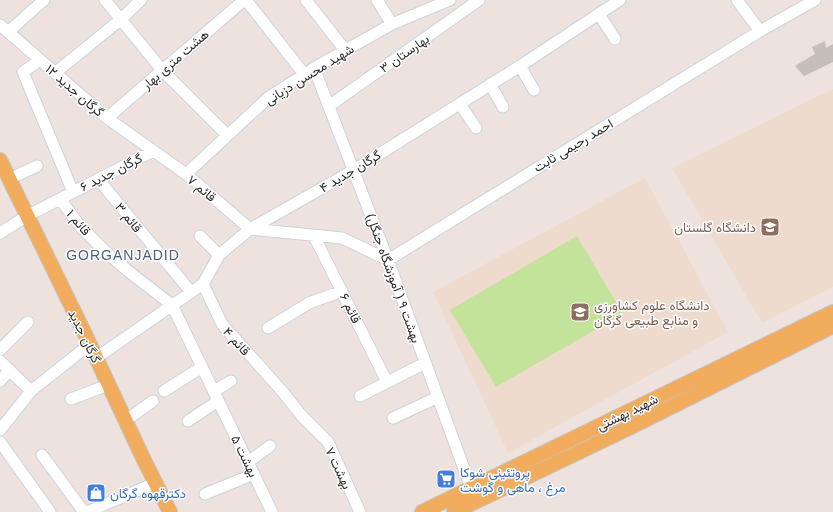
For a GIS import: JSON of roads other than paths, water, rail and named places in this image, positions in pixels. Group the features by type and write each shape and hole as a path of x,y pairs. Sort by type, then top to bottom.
{"main road":[{"name":"گرگان جدید","path":"0,160 90,344 155,484 170,512"},
{"name":"شهید بهشتی","path":"422,512 833,312"},
{"name":"شهید بهشتی","path":"454,512 472,508 833,326"},
{"path":"660,396 668,408"}],"street":[{"path":"4,29 44,0"},
{"path":"105,0 162,70 227,135"},
{"path":"55,73 120,20 141,0"},
{"name":"هشت متری بهار","path":"107,118 245,0"},
{"name":"بهشت ۹ ( آموزشگاه جنگل)","path":"245,0 309,71 329,106 388,260 471,488"},
{"path":"306,0 345,50"},
{"path":"377,0 392,24"},
{"name":"شهید محسن دزیانی","path":"186,174 268,97 345,50 429,4 450,0"},
{"name":"بهارستان ۳","path":"329,106 479,0"},
{"name":"گرگان جدید ۴","path":"96,358 203,284 219,255 250,228 354,170 520,66 620,0"},
{"path":"737,0 760,31"},
{"name":"احمد رحیمی ثابت","path":"388,260 760,31 815,0"},
{"path":"599,14 615,39"},
{"name":"گرگان جدید ۱۲","path":"4,29 107,118 153,150"},
{"path":"40,60 23,72 73,192"},
{"path":"520,66 534,90"},
{"path":"490,84 503,107"},
{"path":"460,104 476,128"},
{"name":"گرگان جدید ۶","path":"0,233 27,216 153,150"},
{"name":"۷ قائم","path":"153,150 186,174 250,228"},
{"path":"9,179 37,166"},
{"name":"۳ قائم","path":"98,179 191,292"},
{"name":"۱ قائم","path":"60,199 80,226 106,252 172,305"},
{"path":"250,228 342,238 388,260"},
{"path":"200,236 219,255"},
{"name":"قائم ۶","path":"314,236 387,382"},
{"name":"قائم ۴","path":"203,284 222,324 282,391"},
{"path":"268,328 308,303 342,291"},
{"name":"بهشت ۵","path":"172,305 272,512"},
{"path":"0,350 28,322"},
{"path":"0,430 31,391 90,344"},
{"path":"0,361 31,391"},
{"path":"360,396 425,363"},
{"path":"164,391 202,367"},
{"path":"0,381 10,370"},
{"path":"188,421 231,381"},
{"path":"71,399 108,385"},
{"name":"بهشت ۷","path":"282,391 301,415 328,442 360,512"},
{"path":"393,418 438,398"},
{"path":"125,421 152,401"},
{"path":"0,442 50,512"},
{"path":"248,462 270,446"},
{"path":"42,455 84,512"},
{"path":"205,494 254,474"},
{"path":"87,512 155,484"}],"place":[{"name":"دانشگاه گلستان","path":"770,227"},
{"name":"دانشگاه علوم کشاورزی و منابع طبیعی گرگان","path":"580,312"},
{"name":"پروتئینی شوکا مرغ‌ ، ماهی و گوشت","path":"446,479"},
{"name":"دکترقهوه گرگان","path":"96,493"}],"district":[{"name":"GORGANJADID","path":"123,255"}]}
